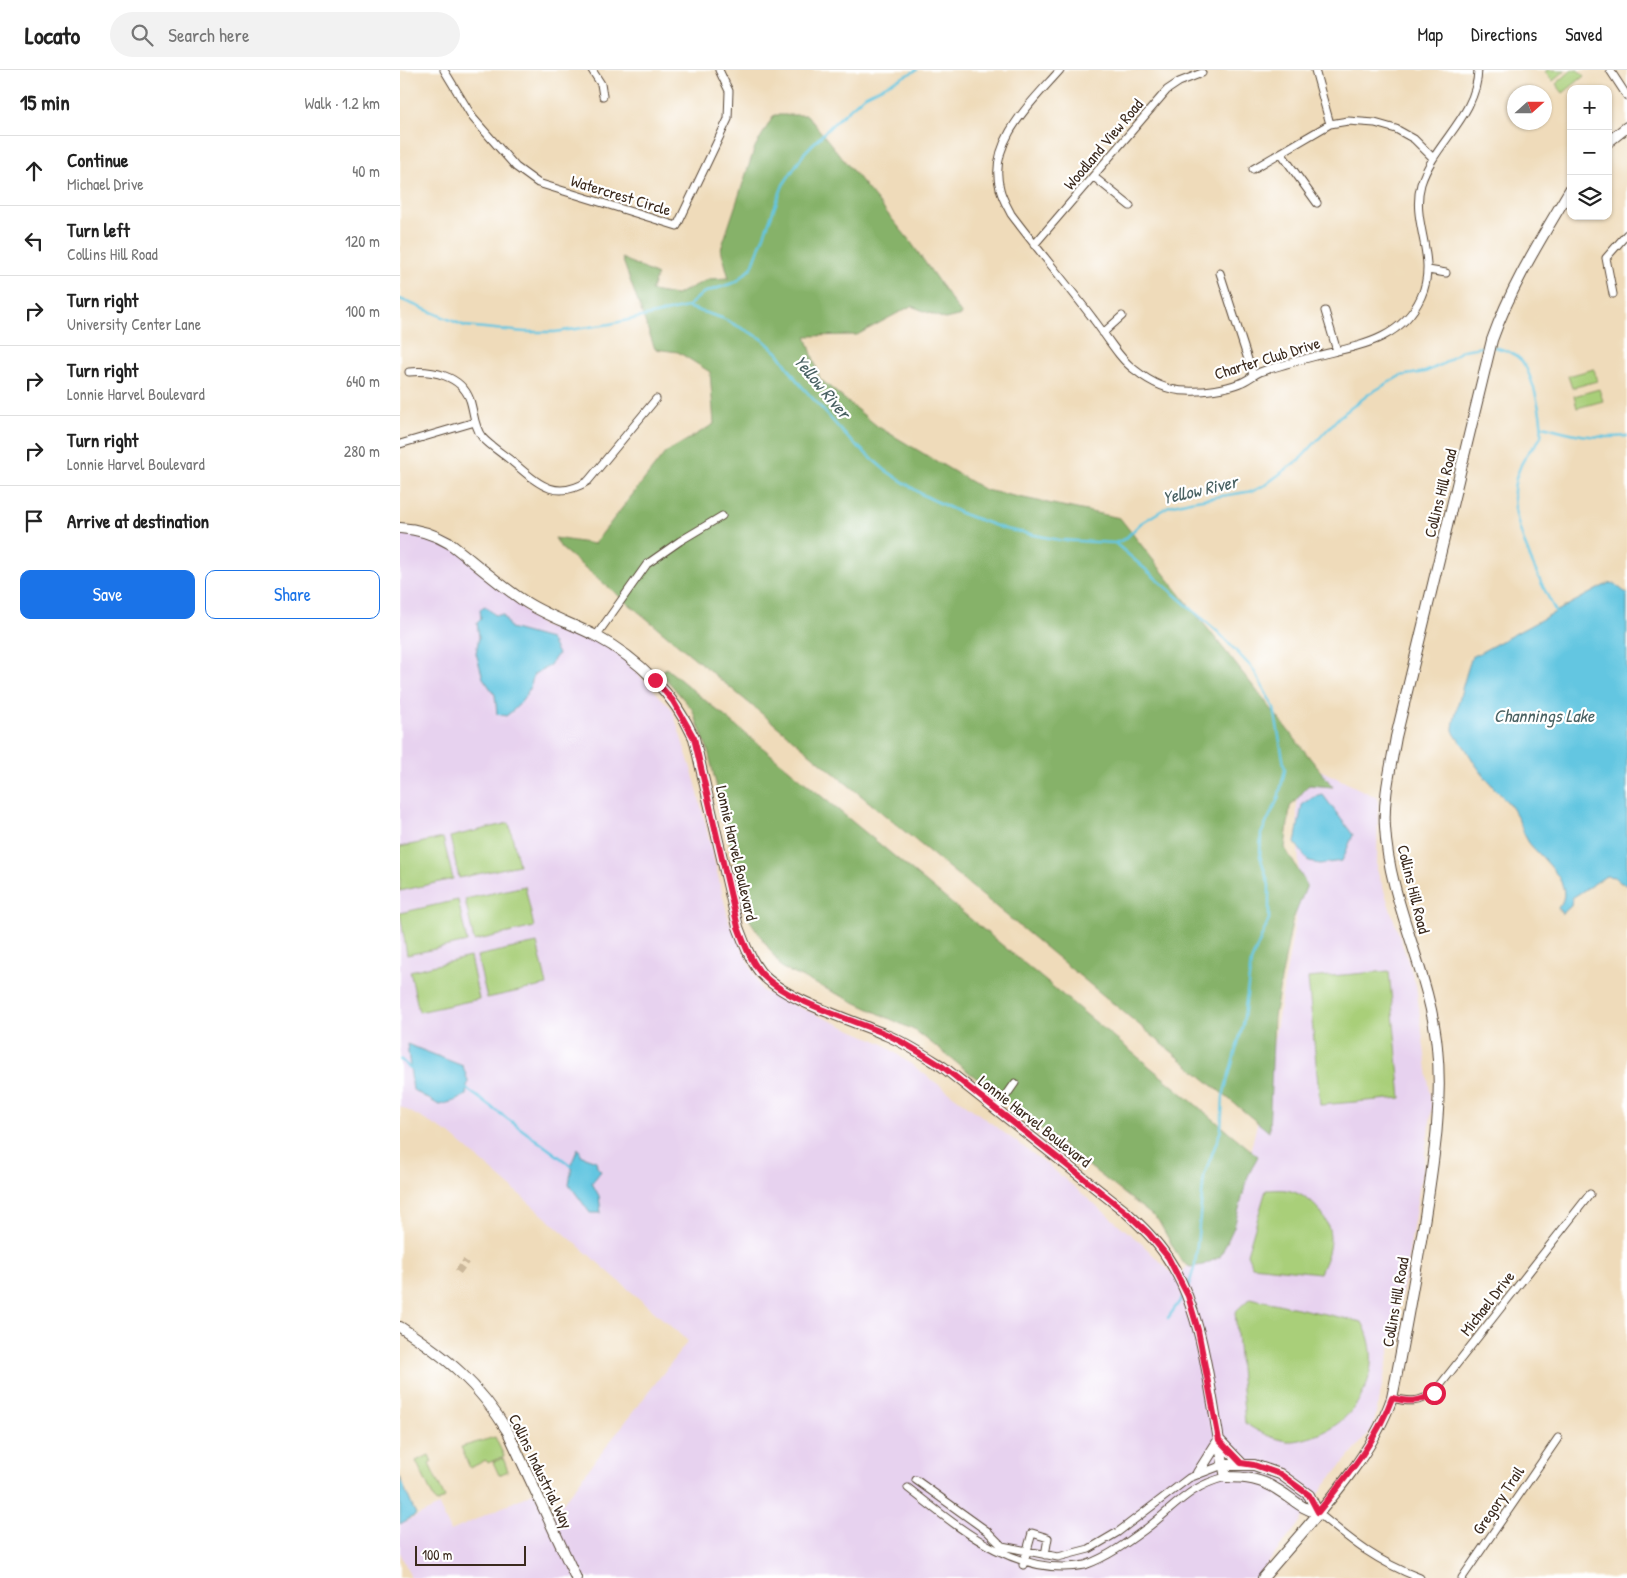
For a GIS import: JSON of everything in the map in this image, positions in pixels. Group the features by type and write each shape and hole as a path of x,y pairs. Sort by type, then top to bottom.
{"street":[{"name":"Watercrest Circle","path":"444,70 472,118 516,166 538,183 677,226 728,120 729,91 719,70"},
{"path":"592,70 601,84 603,96"},
{"name":"Charter Club Drive","path":"1060,70 1011,130 998,163 1000,189 1011,214 1133,369 1162,386 1187,391 1213,389 1242,383 1253,375 1275,367 1373,342 1391,333 1407,318 1420,299 1428,280 1419,194 1432,157 1446,143 1471,103 1478,80 1478,70"},
{"path":"1315,70 1330,124"},
{"path":"1610,70 1627,96"},
{"name":"Woodland View Road","path":"1034,245 1094,177 1146,111 1178,82 1202,73"},
{"path":"1253,169 1330,124 1348,121 1375,123 1396,129 1414,139 1432,157"},
{"path":"1612,139 1627,127"},
{"path":"1281,153 1317,203"},
{"path":"1094,177 1130,206"},
{"name":"Collins Hill Road","path":"1263,1578 1369,1447 1384,1421 1392,1398 1434,1164 1439,1109 1439,1072 1437,1045 1428,998 1389,860 1385,827 1386,794 1396,738 1492,340 1506,302 1522,269 1567,195"},
{"path":"1613,294 1606,258 1627,234"},
{"path":"1428,270 1446,273"},
{"path":"1220,273 1253,375"},
{"path":"1325,311 1337,351"},
{"path":"1103,333 1122,316"},
{"path":"408,372 432,372 451,378 470,399 475,422 481,436 546,488 568,491 588,481 656,399"},
{"path":"400,444 475,422"},
{"path":"596,636 647,564 680,541 722,516"},
{"name":"Lonnie Harvel Boulevard","path":"400,528 413,529 438,537 520,599 544,613 596,636 622,652 655,680 673,701 688,726 705,779 738,927 744,945 761,973 785,992 915,1049 943,1067 1126,1212 1149,1234 1168,1257 1181,1280 1194,1314 1226,1477"},
{"path":"996,1110 1015,1083"},
{"name":"Michael Drive","path":"1392,1398 1408,1402 1421,1401 1434,1393 1590,1194"},
{"name":"Collins Industrial Way","path":"400,1327 432,1347 454,1365 479,1390 494,1410 508,1432 576,1578"},
{"name":"Gregory Trail","path":"1462,1578 1558,1438"},
{"path":"1198,1473 1219,1440 1241,1463"},
{"path":"916,1480 987,1531 1002,1546 1027,1552 1058,1556 1089,1549 1118,1532 1198,1473 1223,1465 1241,1463 1254,1465 1280,1474 1309,1495 1318,1512 1363,1550 1394,1568 1420,1578"},
{"path":"908,1488 978,1544 1024,1564 1058,1569 1085,1564 1117,1550 1196,1487 1226,1477 1245,1477 1269,1484 1300,1508 1318,1512"},
{"path":"1024,1564 1032,1533 1048,1538 1045,1555"}],"shaded area":[{"path":"400,527 450,542 543,626 607,642 672,709 695,781 729,921 762,991 882,1043 1048,1165 1142,1244 1176,1277 1231,1227 1264,1097 1300,894 1295,758 1378,798 1377,870 1416,985 1432,1109 1405,1278 1373,1428 1324,1486 1297,1526 1256,1578 411,1578 400,1552 400,1524 439,1506 451,1531 535,1492 551,1518 688,1341 450,1134 400,1106"}],"green space":[{"path":"1547,70 1566,70 1553,81 1545,72"},
{"path":"1572,70 1578,70 1584,76 1573,85 1567,85 1567,90 1563,93 1556,84"},
{"path":"774,115 807,115 910,241 962,315 945,319 911,306 857,335 806,336 820,379 877,426 985,490 1120,518 1333,787 1309,785 1290,807 1285,848 1307,885 1292,922 1274,1017 1269,1132 561,548 555,538 594,544 665,453 714,424 710,372 678,352 655,349 622,258 657,275 651,291 676,295 709,279 729,278 721,249 755,147"},
{"path":"1594,369 1597,381 1572,388 1568,376"},
{"path":"1599,389 1603,401 1577,408 1574,396"},
{"path":"666,668 1258,1156 1248,1176 1234,1227 1220,1257 1203,1265 1190,1267 1181,1261 1158,1220 916,1031 782,968 747,916 708,750 692,709 661,673"},
{"path":"509,823 519,865 459,878 450,837"},
{"path":"443,838 453,879 400,891 400,847"},
{"path":"525,886 534,927 474,941 465,899"},
{"path":"458,900 467,942 407,955 400,913"},
{"path":"537,943 547,985 487,998 477,956"},
{"path":"470,957 479,999 419,1012 410,971"},
{"path":"1389,971 1401,1098 1320,1105 1308,978"},
{"path":"1266,1190 1284,1190 1302,1196 1317,1207 1327,1222 1330,1243 1320,1273 1252,1266 1247,1254"},
{"path":"1250,1298 1362,1322 1369,1339 1370,1373 1365,1389 1357,1403 1333,1427 1317,1435 1287,1441 1265,1434 1245,1423 1235,1312"},
{"path":"495,1437 504,1456 488,1463 486,1460 470,1468 461,1447"},
{"path":"429,1455 432,1462 429,1464 445,1498 436,1503 416,1461"},
{"path":"503,1458 508,1471 499,1475 493,1462"}],"water":[{"name":"Channings Lake","path":"1609,583 1615,584 1627,594 1627,884 1621,883 1614,877 1606,876 1572,898 1571,906 1562,914 1558,908 1563,900 1564,891 1556,873 1529,843 1513,809 1480,771 1455,735 1453,725 1472,657"},
{"path":"485,606 495,615 503,615 510,628 550,639 558,654 549,666 534,674 524,698 506,716 497,714 495,695 483,678 476,653 479,637 477,623 481,619 480,609"},
{"path":"1323,795 1353,835 1342,861 1320,864 1309,862 1295,843 1302,805 1312,798"},
{"path":"407,1044 463,1066 468,1081 466,1095 455,1101 439,1105 413,1090"},
{"path":"578,1148 582,1156 596,1161 597,1167 601,1171 592,1183 599,1196 601,1213 590,1213 569,1184 573,1160"},
{"path":"400,1477 416,1515 400,1524"}],"waterway":[{"path":"687,307 703,293 736,282 752,267 783,185 805,152 864,96 917,70"},
{"name":"Yellow River","path":"400,299 465,326 525,332 555,332 610,324 687,307 722,318 761,338 778,353 798,382 849,439 885,470 923,495 963,514 1005,529 1059,540 1115,543 1125,539 1141,523 1169,506 1253,491 1265,485 1301,458 1339,417 1369,394 1400,376 1425,372 1443,364 1463,350 1488,346"},
{"name":"Yellow River","path":"1494,347 1515,355 1521,360 1529,375 1536,397 1541,419 1541,436 1527,454 1517,475 1514,492 1515,511 1524,541 1537,573 1557,614"},
{"path":"1543,426 1584,436 1627,436"},
{"path":"1115,543 1218,632 1253,669 1274,708 1285,770 1278,799 1261,834 1260,856 1269,885 1269,919 1251,962 1243,1025 1223,1096 1221,1130 1204,1176 1195,1265 1188,1288"},
{"path":"400,1059 410,1068"},
{"path":"467,1089 573,1167"},
{"path":"1168,1318 1184,1295"}],"tunnel":[{"path":"458,1272 466,1261"}],"route":[{"path":"655,680 673,701 694,738 700,757 738,927 744,945 761,973 785,992 889,1036 915,1049 943,1067 1126,1212 1149,1234 1168,1257 1188,1296 1198,1330 1219,1440 1232,1456 1241,1463 1267,1468 1280,1474 1309,1495 1318,1512 1369,1447 1384,1421 1392,1398 1408,1402 1421,1401 1434,1393"}]}
